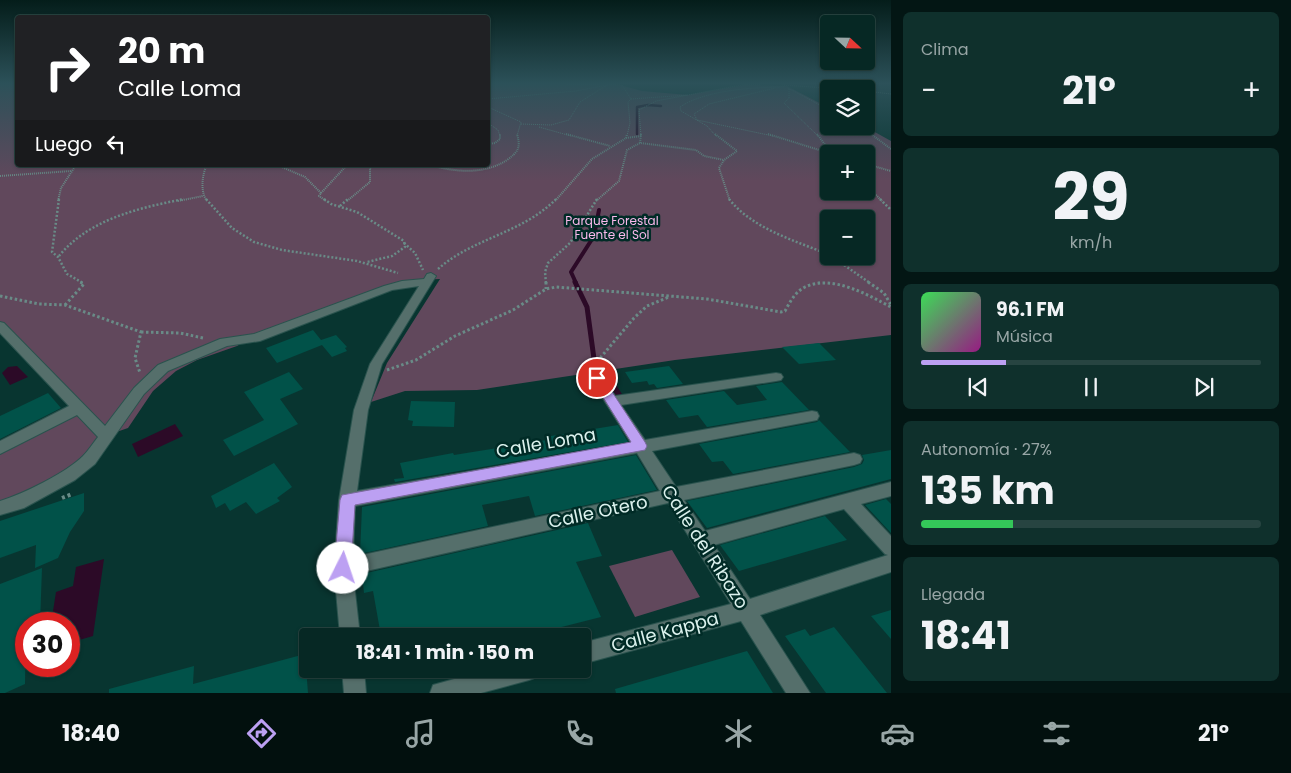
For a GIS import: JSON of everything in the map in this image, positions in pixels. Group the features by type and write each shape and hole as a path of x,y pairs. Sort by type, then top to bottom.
{"street":[{"path":"349,628 343,568 348,500 361,410 376,364 426,280"},
{"path":"0,508 18,502 69,476 89,460 139,391 163,368 224,342 256,338 388,288 426,280"},
{"path":"0,326 106,436"},
{"path":"612,402 776,377"},
{"name":"Calle del Ribazo","path":"597,378 799,693"},
{"path":"0,448 74,410"},
{"name":"Calle Loma","path":"348,500 812,416"},
{"name":"Calle Otero","path":"343,568 672,495 854,459"},
{"path":"700,540 891,489"},
{"path":"847,500 891,548"},
{"name":"Calle Kappa","path":"591,652 745,610 891,563"},
{"path":"354,678 355,693"},
{"path":"441,693 496,678"}],"path":[{"path":"512,116 521,122 521,124 556,131 610,146"},
{"path":"521,124 550,126 565,122 569,120 570,116"},
{"path":"626,138 629,116"},
{"path":"638,116 643,131 640,142"},
{"path":"691,116 737,151 724,160 719,168 728,197 748,219 820,251"},
{"path":"695,116 697,120"},
{"path":"798,116 826,145"},
{"path":"697,120 771,135 820,150"},
{"path":"490,124 496,127 500,140 490,144"},
{"path":"437,167 479,171 495,166 517,153 520,145 517,134 521,124"},
{"path":"872,135 891,149"},
{"path":"426,280 450,257 536,217 553,204 589,162 610,146 626,138 641,136"},
{"path":"546,289 545,272 548,263 570,243 594,202 620,181 628,150 640,142 696,150 704,156 724,160"},
{"path":"64,305 84,284 70,277 64,270 59,256 52,252 55,217 61,188 67,176 75,167"},
{"path":"206,167 203,172 203,196 231,227 245,238 258,244 329,258 368,262 392,256 405,247 404,243"},
{"path":"282,167 304,177 320,193 319,196 331,204 357,212 404,243 415,253 426,280"},
{"path":"320,193 346,167"},
{"path":"340,206 370,182 371,167"},
{"path":"875,167 891,171"},
{"path":"0,176 73,170"},
{"path":"875,194 891,210"},
{"path":"59,256 71,242 104,220 167,203 203,196"},
{"path":"357,261 426,280"},
{"path":"843,265 884,293 891,306"},
{"path":"373,372 394,369 416,360 455,336 513,310 546,289 570,288 707,298 781,312 786,311 791,299 800,290 813,285 830,283 850,287 891,306"},
{"path":"0,296 39,304 64,305 141,332 180,333"},
{"path":"597,378 601,357 634,318 647,306 672,296"},
{"path":"135,358 141,332"}],"green space":[{"name":"Parque Forestal Fuente el Sol","path":"0,116 15,116 15,167 490,167 490,116 820,116 820,135 875,135 875,132 891,141 891,335 675,360 477,390 405,391 371,402 387,363 440,279 400,281 251,337 237,346 197,360 176,371 153,391 128,428 99,438 76,465 53,480 0,503 0,451 76,413 0,334"},
{"path":"672,550 700,597 635,617 609,566"}],"shaded area":[{"path":"17,366 28,377 10,385 2,373 8,367"},
{"path":"175,424 183,436 138,457 132,444"},
{"path":"104,559 93,636 80,640 80,612 53,612 56,592 73,586 76,567"}],"building":[{"path":"313,330 321,340 336,335 347,347 345,348 347,351 332,357 322,345 277,363 266,348"},
{"path":"819,343 836,360 799,364 782,347"},
{"path":"669,366 683,384 657,388 654,384 649,385 647,381 632,383 625,372"},
{"path":"289,372 303,389 280,399 298,424 234,456 223,440 264,420 244,392"},
{"path":"782,382 809,410 707,427 698,415 679,418 666,400 724,391 737,405 767,400 756,386"},
{"path":"48,393 61,408 0,439 0,416"},
{"path":"411,401 455,402 454,427 412,426 413,421 408,420"},
{"path":"819,420 850,452 733,474 723,461 712,462 699,444 817,422"},
{"path":"618,425 628,442 395,482 394,479 404,478 400,463 453,453 454,455 547,440 545,437"},
{"path":"891,450 891,479 707,528 687,501 854,467 862,464 864,460 862,455"},
{"path":"636,455 657,490 535,516 529,496 482,505 488,526 360,554 362,507"},
{"path":"274,463 292,487 277,498 280,501 256,514 246,502 230,511 225,503 216,508 211,496"},
{"path":"84,493 84,511 70,532 58,558 35,568 36,545 0,558 0,521"},
{"path":"886,499 891,504 891,533 865,505"},
{"path":"825,516 847,540 739,571 720,545"},
{"path":"588,523 602,556 576,562 601,617 558,628 380,628 373,591 364,593 362,574"},
{"path":"42,568 40,612 15,612 15,677 25,677 25,684 5,693 0,693 0,584"},
{"path":"891,610 891,639 871,616"},
{"path":"834,627 887,693 826,693 785,636 805,629 810,636"},
{"path":"747,651 773,693 616,693 615,689"},
{"path":"299,656 299,678 307,678 308,693 109,693 109,689 194,666 193,684"}],"waterway":[{"path":"637,116 637,134"},
{"path":"576,283 571,272 594,236 599,210"},
{"path":"575,282 587,307 594,359"},
{"path":"605,373 615,389"},
{"path":"614,387 619,395"}],"route":[{"path":"343,568 348,500 640,446 597,378"}]}
